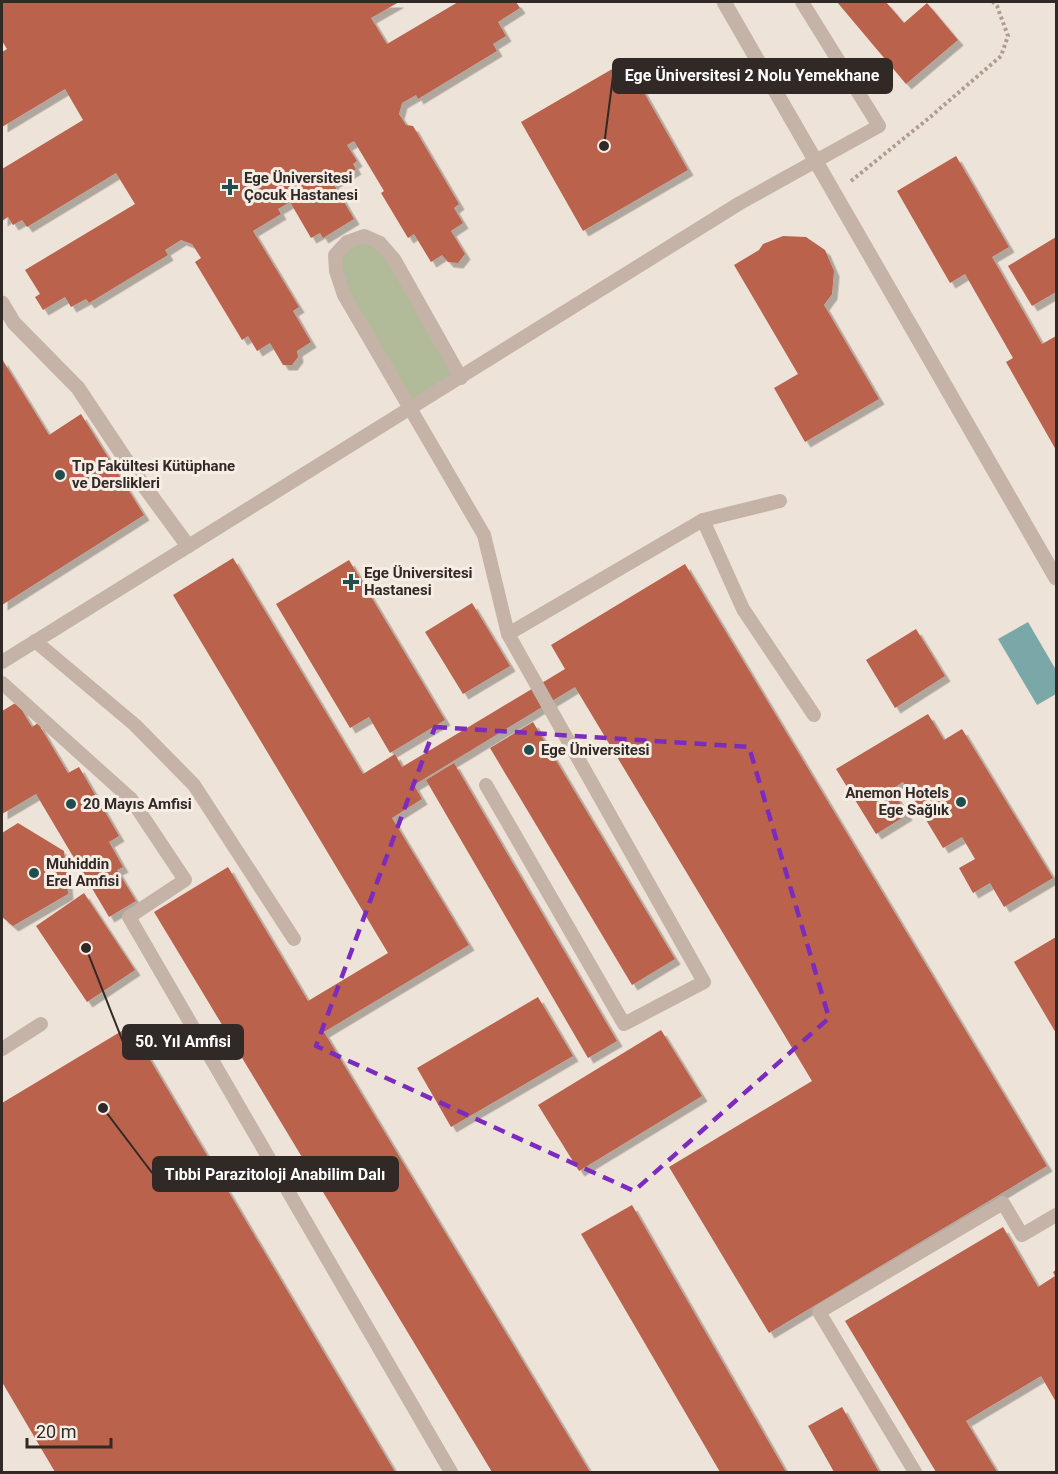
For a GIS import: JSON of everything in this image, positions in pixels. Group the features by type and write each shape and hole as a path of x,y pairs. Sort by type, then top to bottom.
{"street":[{"path":"724,2 818,161 1056,578"},
{"path":"2,303 14,323 78,388 136,475 188,546"}],"lane":[{"path":"2,662 741,203 879,126 802,2"},
{"path":"461,378 394,259 380,243 364,236 347,242 335,255 336,271 344,295 484,536 508,634 704,982 624,1024 486,784"},
{"path":"508,634 703,520 780,501"},
{"path":"703,520 743,609 814,715"},
{"path":"35,641 135,725 194,785 294,939"},
{"path":"2,683 131,799 185,880 129,917 451,1473"},
{"path":"2,1048 41,1024"},
{"path":"915,1473 819,1312 1003,1203 1022,1235 1056,1215"}],"path":[{"path":"836,193 929,118 1000,56 1008,36 997,6 993,2"}],"highlighted area":[{"path":"435,727 749,747 829,1018 634,1191 316,1046"}],"green space":[{"path":"347,242 380,243 461,378 411,409 336,271"}],"water":[{"path":"1028,622 1056,670 1056,694 1037,705 998,639"}],"building":[{"name":"Ege Üniversitesi Çocuk Hastanesi","path":"2,2 399,2 371,18 387,44 458,2 516,2 520,8 498,22 506,36 493,44 497,51 418,99 416,95 402,103 399,114 406,125 413,126 459,204 454,208 463,223 451,231 465,254 458,263 448,262 442,255 431,262 414,234 408,238 381,193 384,191 354,141 347,145 357,161 353,164 356,169 333,183 354,219 323,238 320,233 311,238 290,202 278,209 281,214 253,231 299,307 293,311 311,342 297,351 298,357 292,365 283,365 270,343 257,351 248,336 242,340 195,262 201,258 192,244 181,240 165,250 168,255 89,303 86,299 71,307 65,297 43,310 35,297 40,294 25,270 135,204 116,173 27,227 22,220 13,225 8,217 2,221 2,169 83,120 65,89 2,127 2,52 7,49 2,41"},
{"path":"837,2 886,2 904,23 927,3 958,40 906,84"},
{"path":"626,61 688,170 583,231 521,122"},
{"path":"956,156 1009,247 992,257 1042,344 1056,336 1056,450 1006,362 1013,358 965,274 950,283 897,191"},
{"path":"783,236 806,237 825,250 834,271 832,294 824,305 879,399 805,442 774,388 798,374 734,265 759,250 763,244"},
{"path":"1056,237 1056,292 1032,306 1008,266"},
{"name":"Tıp Fakültesi Kütüphane ve Derslikleri","path":"2,359 49,435 81,414 144,515 2,605"},
{"path":"233,558 363,774 395,754 402,767 565,669 551,645 685,564 1047,1166 769,1333 669,1167 812,1081 575,687 414,785 422,799 392,818 469,945 324,1032 590,1472 492,1472 154,912 228,867 308,1001 388,953 173,595"},
{"path":"349,560 445,720 390,753 369,717 350,728 276,604"},
{"path":"472,603 510,666 463,694 425,632"},
{"path":"916,629 945,676 895,708 866,660"},
{"name":"20 Mayıs Amfisi","path":"17,702 32,727 38,723 68,773 79,767 119,836 109,842 123,867 117,870 136,901 109,917 36,794 2,814 2,711"},
{"name":"Anemon Hotels Ege Sağlık","path":"928,714 944,740 962,729 1053,878 1004,907 990,883 973,893 959,868 975,859 962,837 943,848 903,782 892,789 907,815 876,834 836,769"},
{"path":"533,722 675,959 632,985 490,748"},
{"path":"454,763 617,1041 588,1058 426,780"},
{"name":"Muhiddin Erel Amfisi","path":"18,823 64,851 68,894 13,926 2,917 2,833"},
{"path":"84,893 135,970 87,1002 36,926"},
{"path":"1056,937 1056,1033 1014,962"},
{"path":"538,997 573,1056 451,1127 417,1068"},
{"path":"130,1026 395,1472 55,1472 2,1382 2,1103"},
{"path":"661,1030 702,1096 579,1171 538,1105"},
{"path":"632,1205 786,1472 720,1472 581,1234"},
{"path":"1003,1227 1038,1287 1055,1276 1053,1272 1056,1270 1056,1402 1041,1376 966,1421 997,1472 936,1472 845,1321"},
{"path":"842,1407 879,1472 834,1472 808,1426"}],"place":[{"name":"Ege Üniversitesi 2 Nolu Yemekhane","path":"604,146"},
{"name":"Ege Üniversitesi Çocuk Hastanesi","path":"230,187"},
{"name":"Tıp Fakültesi Kütüphane ve Derslikleri","path":"60,475"},
{"name":"Ege Üniversitesi Hastanesi","path":"351,582"},
{"name":"Ege Üniversitesi","path":"529,750"},
{"name":"Anemon Hotels Ege Sağlık","path":"961,802"},
{"name":"20 Mayıs Amfisi","path":"71,804"},
{"name":"Muhiddin Erel Amfisi","path":"34,873"},
{"name":"50. Yıl Amfisi","path":"86,948"},
{"name":"Tıbbi Parazitoloji Anabilim Dalı","path":"103,1108"}]}
